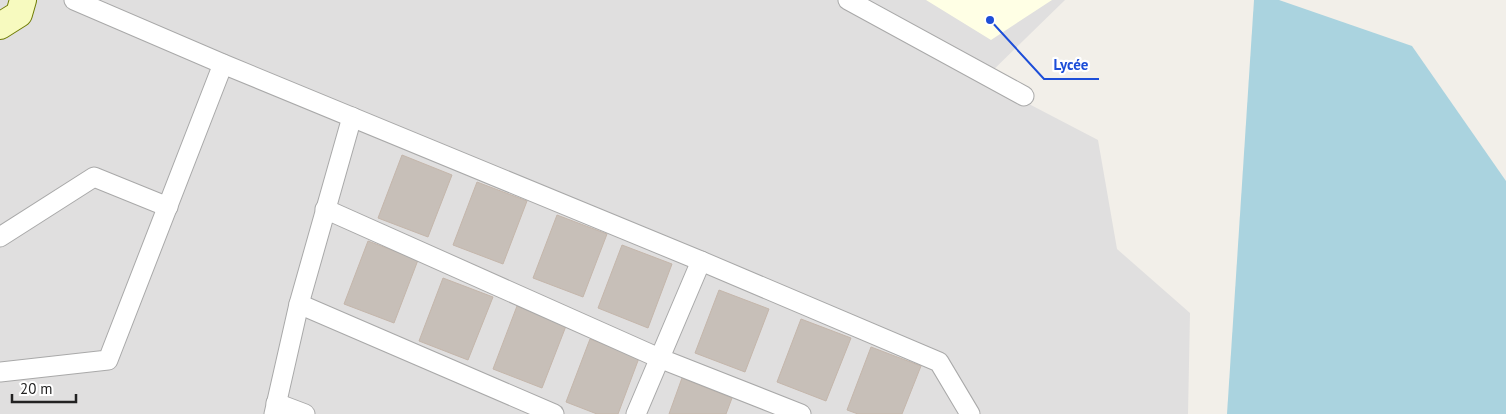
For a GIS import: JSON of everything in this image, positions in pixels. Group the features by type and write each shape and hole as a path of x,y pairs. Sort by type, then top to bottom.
{"main road":[{"path":"0,26 19,14 23,0"}],"street":[{"path":"74,0 223,64 701,260 940,362 970,414"},
{"path":"848,0 1024,96"},
{"path":"0,372 108,360 223,64"},
{"path":"304,414 275,408 299,304 352,117"},
{"path":"0,237 94,177 168,207"},
{"path":"325,209 658,358 802,414"},
{"path":"636,414 658,358 701,260"},
{"path":"299,304 554,414"}],"shaded area":[{"path":"0,0 1065,0 983,80 1098,140 1117,249 1190,313 1188,414 0,414"},
{"path":"926,0 1052,0 991,40"}],"water":[{"path":"1254,0 1279,0 1412,46 1506,181 1506,414 1227,414"}],"building":[{"path":"402,155 452,175 428,237 378,218"},
{"path":"477,182 527,201 503,264 453,245"},
{"path":"557,215 607,234 583,297 533,278"},
{"path":"368,241 418,260 394,323 344,304"},
{"path":"622,245 672,264 648,328 598,308"},
{"path":"443,278 493,297 468,360 419,341"},
{"path":"719,290 769,309 745,372 695,353"},
{"path":"517,306 566,326 542,388 493,369"},
{"path":"801,319 851,338 826,401 777,382"},
{"path":"590,339 639,358 618,414 597,414 566,402"},
{"path":"871,347 921,366 902,414 858,414 847,410"},
{"path":"682,378 732,398 726,414 669,414"}],"place":[{"name":"Lycée","path":"990,20"}]}
